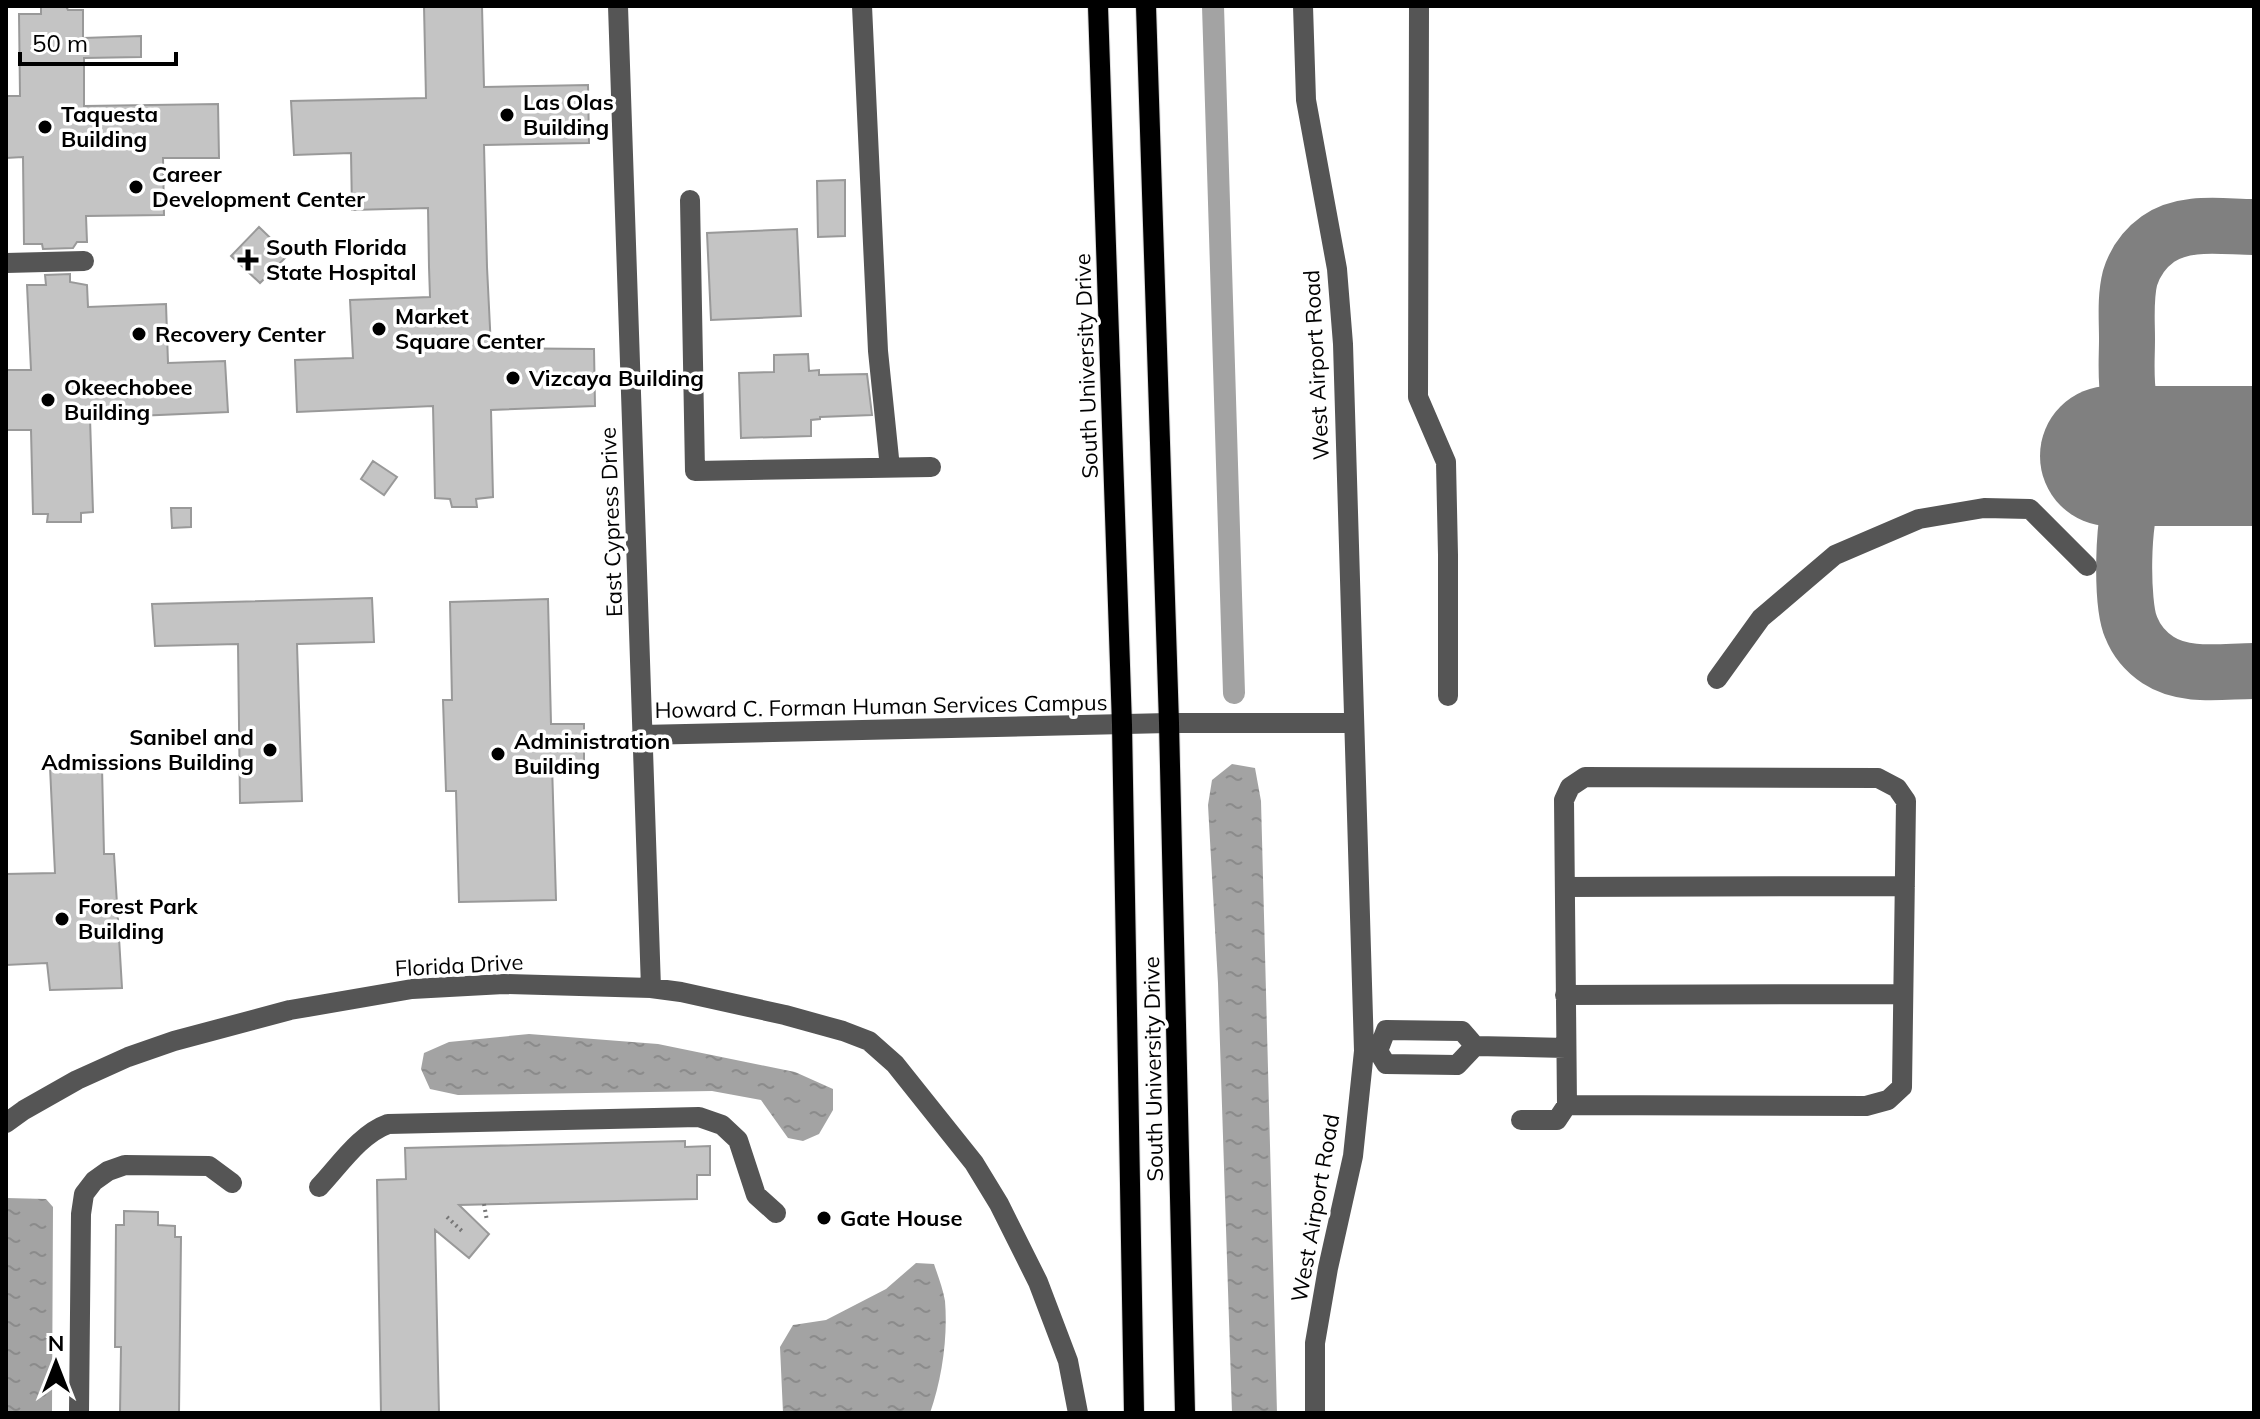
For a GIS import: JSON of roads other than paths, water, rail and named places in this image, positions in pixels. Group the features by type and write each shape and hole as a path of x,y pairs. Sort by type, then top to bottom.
{"main road":[{"name":"South University Drive","path":"1098,6 1122,725 1134,1413"},
{"name":"South University Drive","path":"1146,6 1169,723 1185,1413"}],"street":[{"name":"East Cypress Drive","path":"618,6 651,988"},
{"path":"862,6 878,351 890,468"},
{"name":"West Airport Road","path":"1303,6 1306,100 1337,269 1343,344 1354,723 1371,1051 1315,1343 1315,1413"},
{"path":"1419,6 1418,397 1446,462 1448,696"},
{"path":"690,200 695,471 931,467"},
{"path":"6,263 84,261"},
{"path":"1717,679 1761,618 1835,555 1919,519 1984,508 2030,509 2087,566"},
{"path":"1122,725 1354,723"},
{"name":"Howard C. Forman Human Services Campus","path":"641,735 1122,725"},
{"path":"1521,1120 1557,1120 1567,1105 1564,800 1570,787 1585,777 1878,778 1897,788 1906,801 1902,1087 1888,1100 1866,1106 1567,1105"},
{"path":"1565,887 1905,886"},
{"name":"Florida Drive","path":"6,1123 77,1080 128,1057 174,1041 290,1010 342,1000 427,988 504,984 651,988 773,1012 869,1041 895,1064 974,1163 999,1204 1038,1282 1068,1361 1078,1413"},
{"path":"1565,995 1903,994"},
{"path":"1475,1046 1462,1031 1386,1030 1371,1051 1386,1064 1457,1065 1475,1046 1566,1048"},
{"path":"319,1187 357,1146 378,1128 388,1124 699,1117 722,1125 738,1140 756,1195 776,1213"},
{"path":"79,1413 81,1214 84,1194 94,1181 108,1171 125,1165 209,1166 232,1183"}],"water":[{"path":"1232,764 1255,768 1261,801 1277,1413 1232,1413 1218,983 1208,805 1212,780"},
{"path":"529,1034 658,1044 795,1072 833,1089 833,1110 819,1134 803,1141 788,1138 761,1100 712,1091 458,1095 430,1089 421,1069 424,1053 449,1042"},
{"path":"6,1198 46,1199 53,1207 52,1413 6,1413"},
{"path":"916,1263 934,1264 945,1301 943,1358 930,1413 783,1413 780,1347 793,1325 826,1320 886,1289"}],"waterway":[{"path":"1213,6 1234,693"}],"place":[{"name":"Las Olas Building","path":"507,115"},
{"name":"Taquesta Building","path":"45,127"},
{"name":"Career Development Center","path":"136,187"},
{"name":"South Florida State Hospital","path":"248,260"},
{"name":"Market Square Center","path":"379,329"},
{"name":"Recovery Center","path":"139,334"},
{"name":"Vizcaya Building","path":"513,378"},
{"name":"Okeechobee Building","path":"48,400"},
{"name":"Sanibel and Admissions Building","path":"270,750"},
{"name":"Administration Building","path":"498,754"},
{"name":"Forest Park Building","path":"62,919"},
{"name":"Gate House","path":"824,1218"}]}
